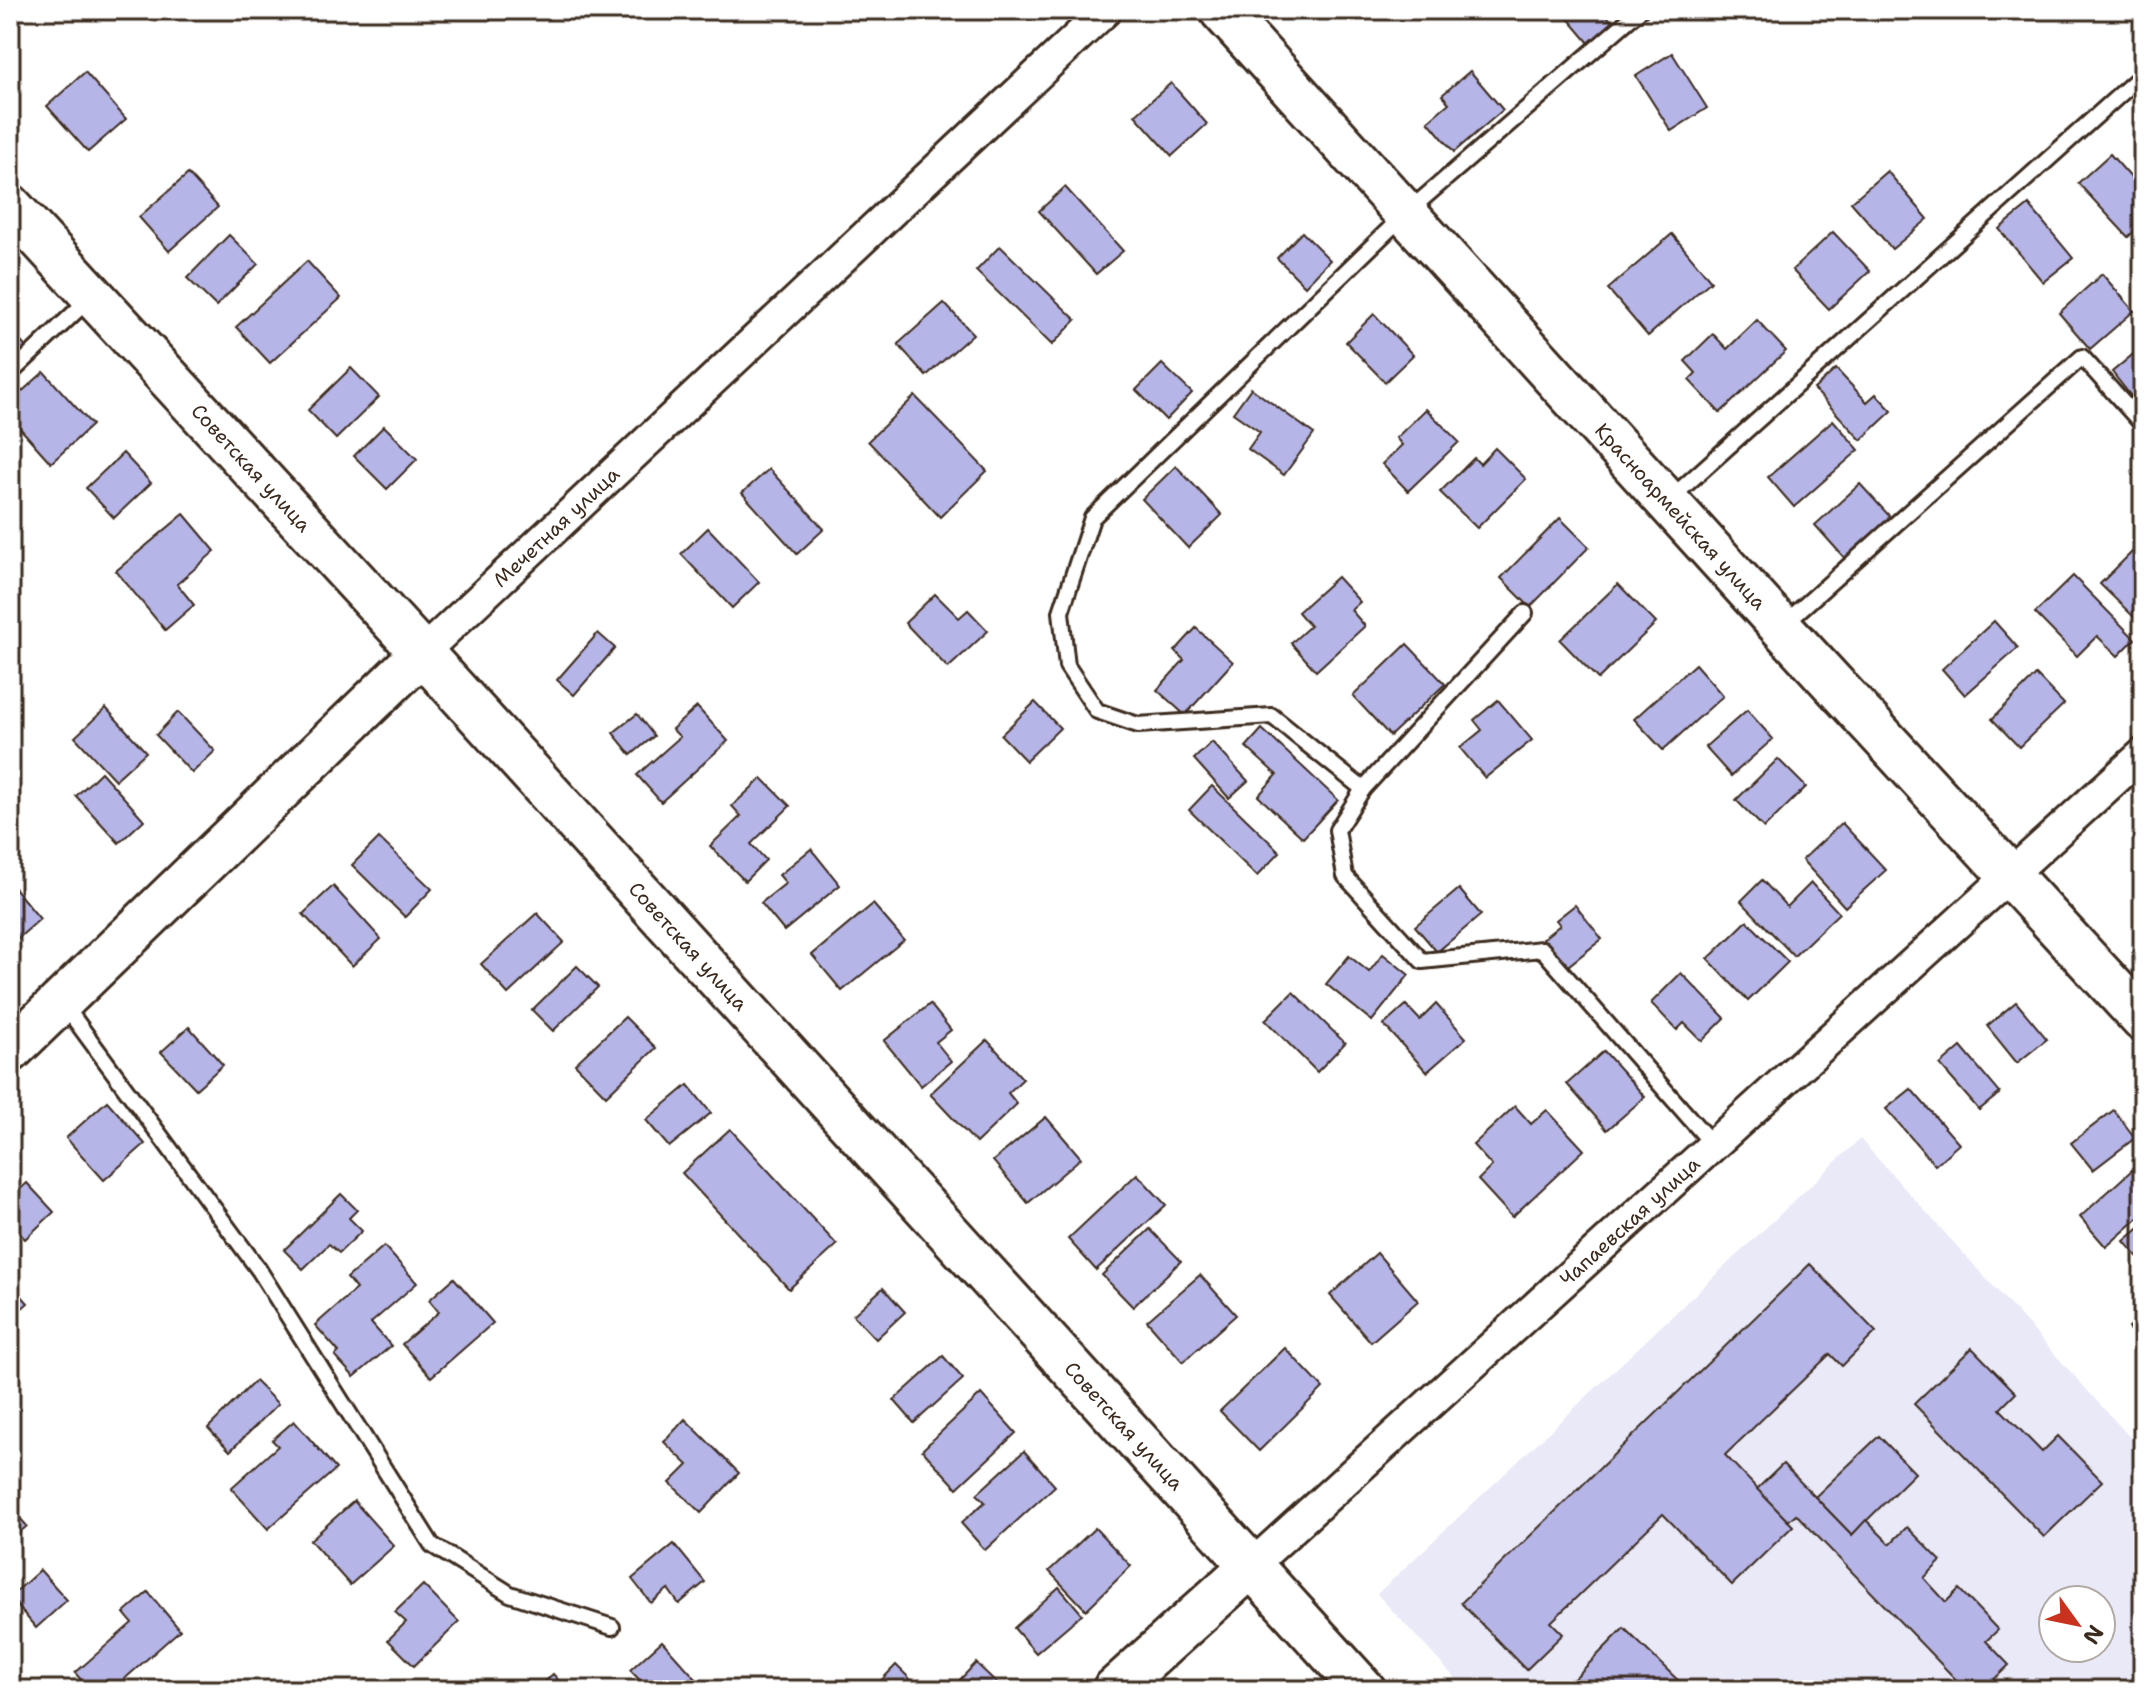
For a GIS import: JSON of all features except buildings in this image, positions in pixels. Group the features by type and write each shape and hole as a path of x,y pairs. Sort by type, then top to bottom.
{"street":[{"name":"Мечетная улица","path":"10,1051 422,653 1106,10"},
{"name":"Красноармейская улица","path":"1221,10 2143,1020"},
{"name":"Советская улица","path":"10,206 422,653 1364,1690"},
{"name":"Чапаевская улица","path":"1114,1690 2143,754"}],"lane":[{"path":"1363,789 1272,716 1138,725 1097,711 1067,666 1061,612 1092,518 1405,214 1640,10"},
{"path":"1667,502 2143,74"},
{"path":"10,374 91,296"},
{"path":"1781,627 2082,357 2143,425"},
{"path":"1525,613 1363,789 1337,830 1345,876 1422,961 1542,949 1713,1145"},
{"path":"62,1002 259,1270 432,1545 510,1594 612,1627"}],"shaded area":[{"path":"1860,1139 2143,1452 2143,1690 1466,1690 1377,1594"}]}
